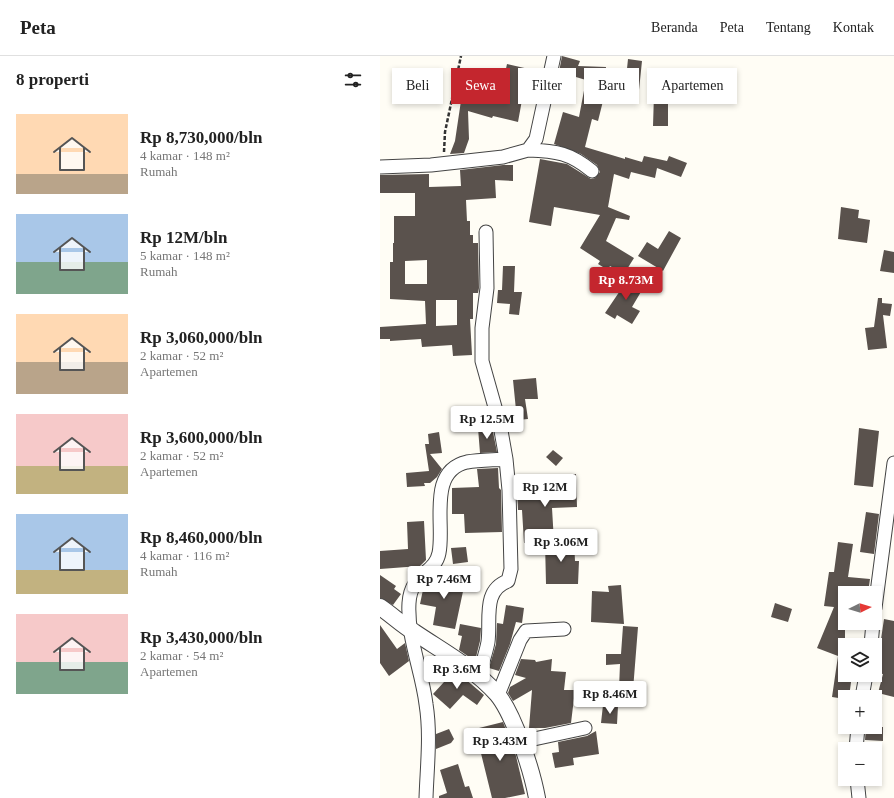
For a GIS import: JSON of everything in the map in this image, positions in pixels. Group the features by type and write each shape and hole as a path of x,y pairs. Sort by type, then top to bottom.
{"street":[{"path":"528,150 536,139 554,56"},
{"path":"380,167 443,164 503,157 528,150 550,151 576,158 592,171"},
{"path":"479,675 488,641 489,608 494,591 498,584 508,581 510,576 509,490 506,460 500,425 482,361 482,328 487,288 486,232"},
{"path":"426,798 428,745 426,705 412,631 409,603 413,586 417,578 432,566 439,554 439,506 443,483 452,470 466,462 506,460"},
{"path":"878,586 894,463"},
{"path":"380,607 412,631 479,675 498,695 512,720 534,781 537,798"},
{"path":"498,695 520,640 526,631 564,629"},
{"path":"520,742 584,728"},
{"path":"858,786 859,798"}],"path":[{"path":"443,164 445,132 461,56"}],"building":[{"path":"562,56 580,61 578,66 606,67 584,68 584,79 576,77 576,68 560,68"},
{"path":"628,59 642,61 639,90 639,68 627,68"},
{"path":"507,64 524,68 518,68 518,104 521,104 518,122 493,116 492,118 468,111 469,139 464,153 450,154 455,141 461,104 510,104 510,68 506,68"},
{"path":"584,91 584,104 602,104 598,121 592,119 585,147 625,159 625,157 642,162 644,156 667,161 669,156 687,163 681,177 657,168 655,178 631,172 629,179 614,174 608,207 630,216 629,220 616,218 606,241 634,258 624,274 610,266 608,270 598,264 600,261 580,248 600,215 554,207 551,226 529,222 540,159 567,164 591,179 595,178 600,172 597,165 581,154 554,144 563,112 579,117"},
{"path":"654,104 668,104 668,126 653,126"},
{"path":"513,165 513,181 495,180 496,198 466,200 467,221 470,221 470,235 473,235 473,243 478,243 479,288 478,293 473,293 473,319 470,319 472,355 453,356 452,345 422,347 421,339 390,341 390,339 380,339 380,327 426,324 425,301 390,299 390,262 393,262 394,216 415,216 415,193 380,193 380,175 429,174 429,187 461,186 460,170","holes":["427,260 427,284 405,284 405,261","436,300 457,300 457,325 436,326"]},
{"path":"841,207 859,210 858,218 870,220 867,243 838,239"},
{"path":"669,231 681,238 663,271 638,256 647,242 658,249"},
{"path":"884,250 894,252 894,273 880,271"},
{"path":"503,266 515,266 514,292 522,292 519,315 509,314 510,304 497,303 498,290 502,290"},
{"path":"630,276 645,285 632,307 640,311 632,324 617,315 615,319 605,313"},
{"path":"878,298 882,298 882,303 892,304 890,316 883,315 887,348 868,350 865,328 874,327"},
{"path":"536,378 538,399 525,399 528,419 517,420 513,380"},
{"path":"492,427 497,452 480,453 478,428"},
{"path":"859,428 879,431 873,487 854,485"},
{"path":"439,432 442,453 430,454 442,469 437,477 430,483 424,483 425,486 407,487 406,473 429,471 425,444 429,444 428,434"},
{"path":"553,450 563,458 556,466 546,457"},
{"path":"498,468 499,488 501,490 502,532 465,533 464,514 452,514 452,488 479,487 477,469"},
{"path":"557,474 576,474 577,507 552,508 554,542 524,543 522,510 518,510 517,490 558,489"},
{"path":"866,512 879,514 874,554 860,552"},
{"path":"424,521 426,560 420,566 380,569 380,551 408,549 407,522"},
{"path":"574,540 575,561 579,561 578,584 546,584 545,542"},
{"path":"838,542 853,544 848,577 870,579 869,586 838,586 838,630 845,630 845,638 838,638 838,656 817,648 834,607 824,606 829,572 834,572"},
{"path":"466,547 468,562 453,564 451,548"},
{"path":"380,575 396,586 394,589 401,594 393,605 380,598"},
{"path":"434,576 465,582 455,629 433,625 436,607 420,604 424,585"},
{"path":"621,585 624,624 591,622 592,591 609,592 608,586"},
{"path":"775,603 792,609 788,622 771,617"},
{"path":"506,605 524,608 522,623 516,622 510,644 499,671 489,668 496,644 497,623 503,624"},
{"path":"884,619 894,621 894,697 882,694 882,690 879,690 883,674 881,638"},
{"path":"460,624 481,628 480,641 475,661 459,650 462,636 458,635"},
{"path":"380,625 397,649 405,643 409,661 389,676 380,663"},
{"path":"623,626 638,627 633,690 619,689 620,664 606,665 606,654 621,654"},
{"path":"838,656 838,682 851,682 850,690 838,690 838,698 832,697"},
{"path":"521,659 535,660 536,662 552,659 551,671 566,672 564,690 575,690 571,723 545,728 529,728 532,690 513,701 508,693 510,687 526,678 515,675"},
{"path":"451,667 484,695 477,705 463,695 450,709 433,694 444,682 441,680"},
{"path":"603,705 618,706 617,724 601,723"},
{"path":"503,722 516,756 525,794 505,798 492,798 475,729"},
{"path":"883,727 883,741 865,740 865,734 882,734"},
{"path":"449,729 454,739 451,743 436,749 436,734"},
{"path":"596,731 599,754 573,758 574,765 555,768 552,753 559,752 558,742 587,736"},
{"path":"458,764 465,787 469,786 473,798 439,798 439,796 447,793 440,770"}]}
